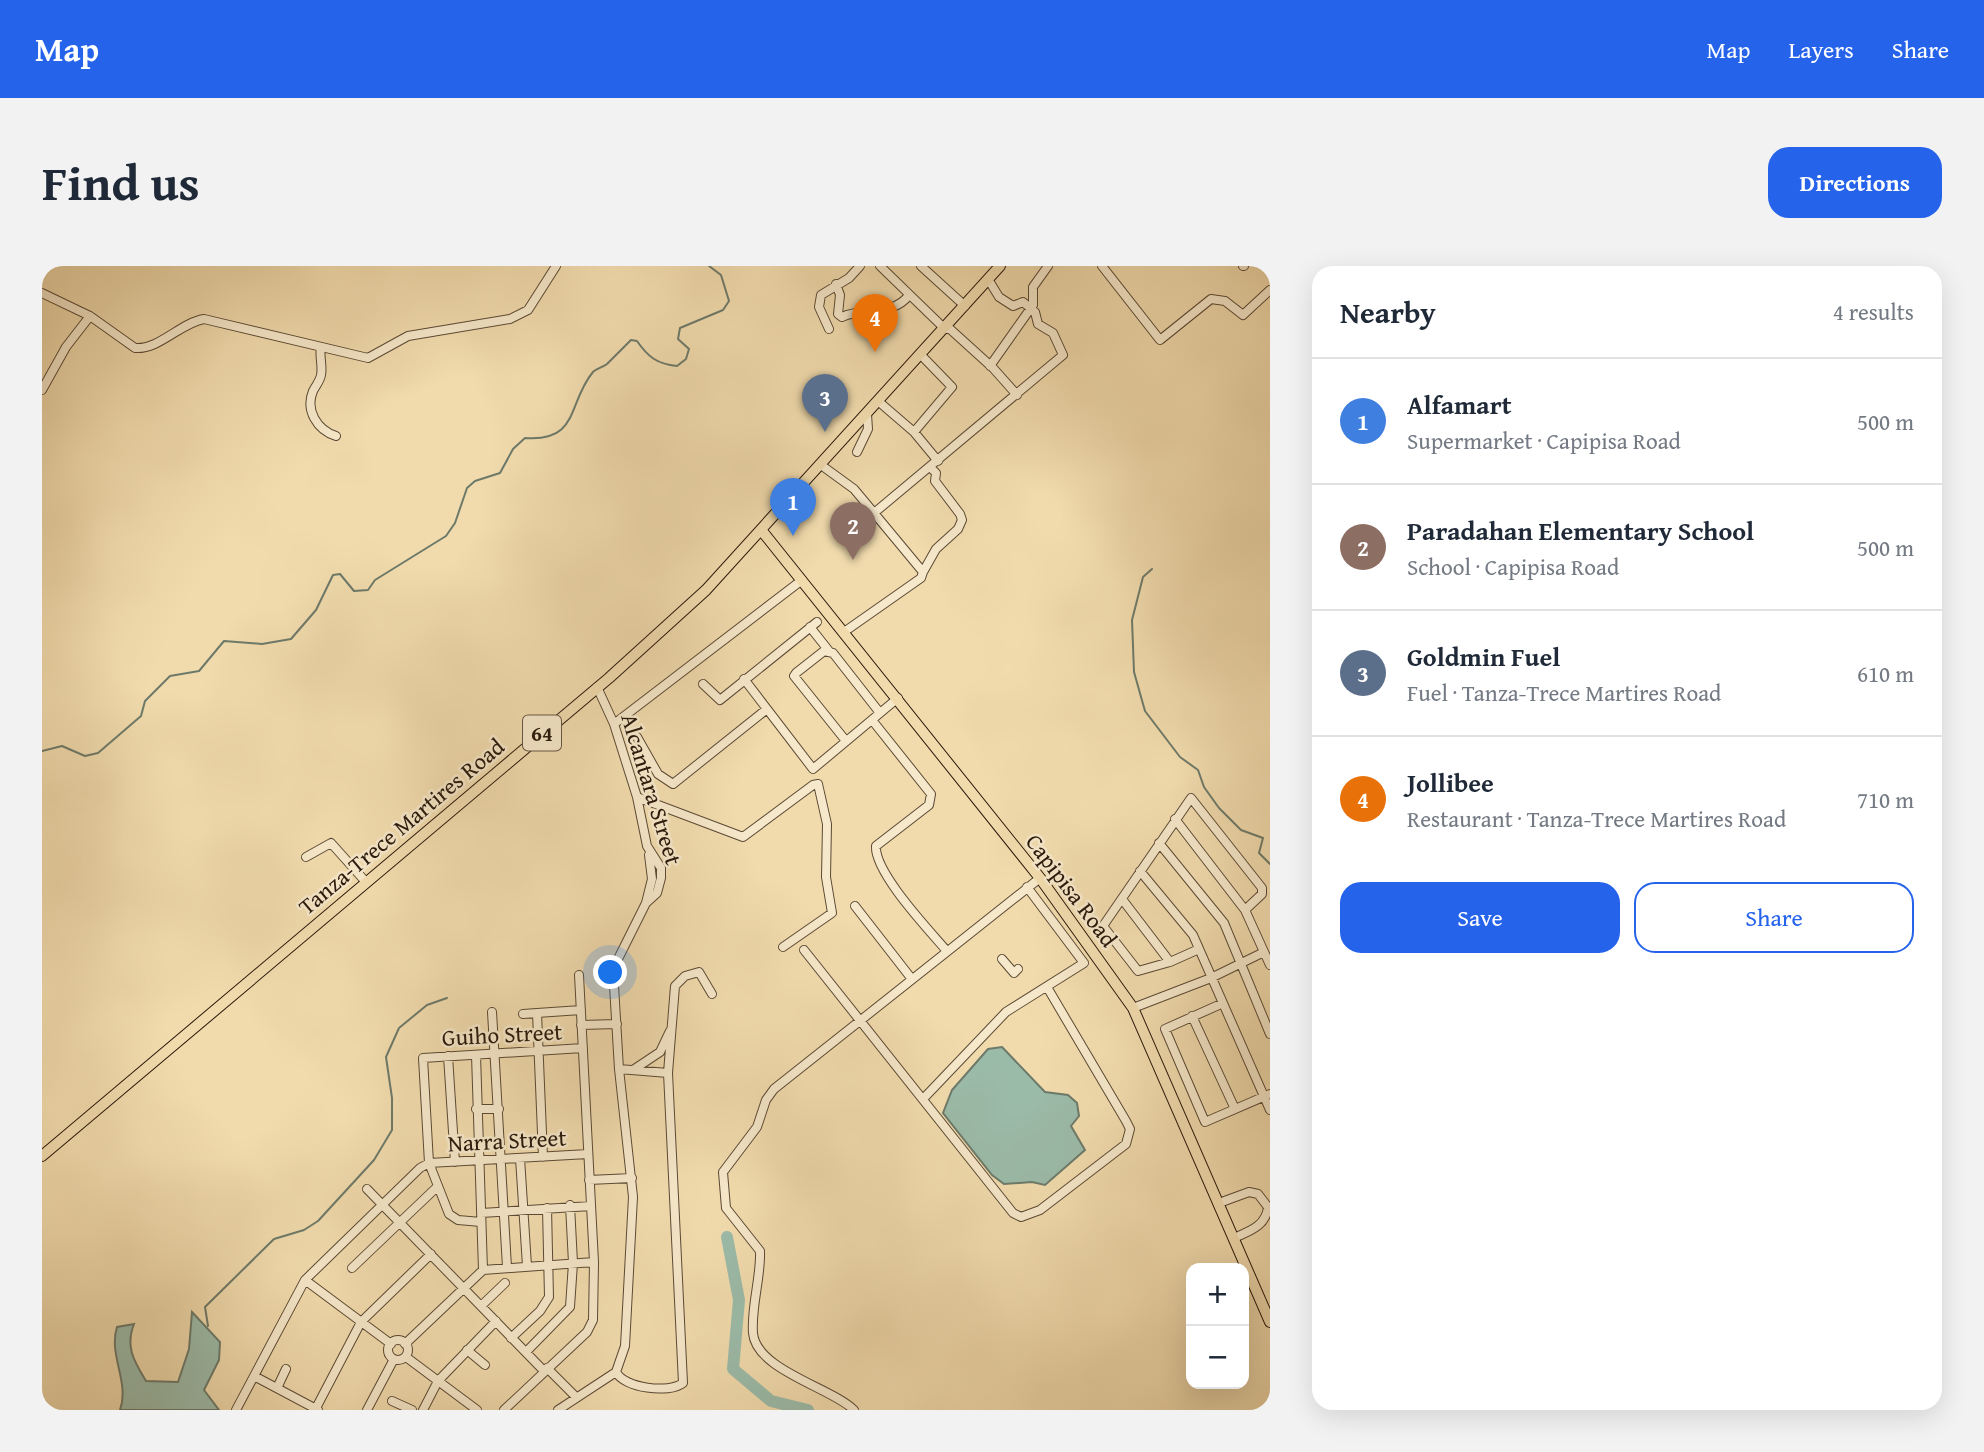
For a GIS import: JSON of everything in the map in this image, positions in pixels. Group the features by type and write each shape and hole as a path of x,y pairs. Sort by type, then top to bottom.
{"main road":[{"name":"Tanza-Trece Martires Road","path":"42,1156 597,687 706,590 1000,266"},
{"name":"Capipisa Road","path":"762,531 1040,878 1133,1008 1270,1322"}],"street":[{"path":"42,293 90,316 140,348 189,323 204,319 368,358 408,336 510,319 528,310 556,266"},
{"path":"829,329 819,307 821,295 849,278 860,266"},
{"path":"880,266 945,329 950,329 990,366 1017,395"},
{"path":"921,266 965,306"},
{"path":"990,366 1035,302 1033,287 1048,266"},
{"path":"1102,266 1160,340 1211,299 1218,298 1243,315 1270,290"},
{"path":"874,513 1063,355 1062,346 1051,331 1043,330 1038,324 1031,307 1023,302 1013,306 999,297 988,279"},
{"path":"836,284 840,295 838,314 842,317 861,311 890,309 904,303 909,295"},
{"path":"42,390 66,347 90,316"},
{"path":"321,347 319,358 322,372 312,393 312,415 318,424 336,436"},
{"path":"914,432 953,387 921,355"},
{"path":"878,401 914,432 938,461"},
{"path":"857,452 868,429 867,414"},
{"path":"821,465 854,489 923,572"},
{"path":"844,632 921,578 936,549 958,528 962,520 960,513 935,481 936,474 930,467"},
{"path":"614,724 802,580"},
{"path":"704,684 720,700 813,625 829,651 880,713"},
{"path":"829,651 794,676 846,741"},
{"path":"744,679 813,769 898,698"},
{"name":"Alcantara Street","path":"597,687 614,724 637,797 647,846 661,868 657,893 646,903 613,969 619,1069 632,1178 633,1229 625,1346 616,1372"},
{"path":"637,737 658,774 673,784 767,709"},
{"path":"872,720 931,794 929,805 876,846 876,855 901,895 946,950"},
{"path":"637,797 743,836 813,785 818,785 827,824 826,877 832,913 783,947"},
{"path":"1199,949 1170,962 1138,971 1104,926 1191,799 1262,888 1262,894 1245,910"},
{"path":"1175,819 1245,910 1270,965"},
{"path":"306,858 331,843 365,881"},
{"path":"1159,843 1224,923 1239,965 1270,1034"},
{"path":"1140,871 1193,935 1221,1004 1267,1095 1270,1111"},
{"path":"854,1410 841,1398 808,1385 756,1346 753,1331 760,1251 726,1208 721,1180 723,1172 757,1127 766,1100 774,1089 858,1019 1040,878"},
{"path":"923,1098 1006,1012 1084,963 1027,887"},
{"path":"1122,899 1170,962"},
{"path":"855,906 911,978"},
{"path":"804,950 1013,1213 1021,1217 1040,1210 1126,1144 1130,1129 1047,987"},
{"path":"1133,1008 1211,978 1264,952"},
{"path":"1002,959 1014,973 1018,969"},
{"path":"558,1410 616,1372 619,1378 636,1385 673,1388 683,1383 668,1073 674,992 682,978 701,972 712,994"},
{"path":"504,1410 591,1326 594,1262 579,975"},
{"path":"1221,1004 1165,1029 1205,1122 1267,1095"},
{"path":"523,1014 581,1010"},
{"path":"492,1012 507,1267"},
{"path":"537,1013 542,1157"},
{"path":"1192,1016 1235,1109"},
{"path":"581,1025 617,1024"},
{"path":"633,1070 660,1052 673,1025"},
{"name":"Guiho Street","path":"429,1163 424,1058 583,1048"},
{"path":"476,1055 477,1160 483,1270"},
{"path":"448,1056 455,1162"},
{"path":"619,1069 668,1073"},
{"path":"476,1110 499,1109"},
{"name":"Narra Street","path":"429,1163 588,1154"},
{"path":"520,1158 527,1266"},
{"path":"236,1410 305,1280 382,1204 429,1163 454,1219 481,1217 503,1210 523,1208 591,1206"},
{"path":"589,1180 632,1178"},
{"path":"352,1268 438,1186"},
{"path":"367,1189 511,1338 576,1397"},
{"path":"1219,1203 1249,1192 1258,1194 1268,1203 1260,1225 1234,1238"},
{"path":"526,1352 570,1307 573,1263 570,1205"},
{"path":"511,1338 547,1302 550,1265 547,1208"},
{"path":"254,1376 316,1409 361,1322 430,1254"},
{"path":"405,1344 483,1270 594,1262"},
{"path":"305,1280 391,1344"},
{"path":"481,1306 505,1283"},
{"path":"423,1410 438,1381 496,1321"},
{"path":"391,1344 400,1341 405,1344 408,1349 406,1357"},
{"path":"391,1344 388,1352 394,1359"},
{"path":"467,1350 485,1365"},
{"path":"394,1359 406,1357 477,1410"},
{"path":"367,1410 394,1359"},
{"path":"277,1388 286,1369"},
{"path":"396,1405 412,1410"}],"shaded area":[{"path":"1002,1047 1045,1092 1068,1095 1077,1103 1079,1116 1071,1126 1085,1150 1045,1185 1032,1182 1004,1184 992,1175 943,1113 952,1090 988,1049"},
{"path":"192,1312 220,1342 219,1360 204,1390 219,1410 120,1410 122,1389 115,1348 117,1327 134,1324 131,1347 146,1381 178,1382 189,1349"}],"waterway":[{"path":"42,751 62,746 85,756 98,753 141,716 145,701 170,676 199,671 224,641 262,644 291,639 316,610 333,575 340,574 354,591 368,590 375,580 446,536 455,523 467,488 475,481 500,473 513,449 525,438 543,438 564,427 593,372 607,364 631,340 637,341 649,355 664,364 677,366 686,359 689,349 678,339 680,328 723,310 729,301 721,275 709,266"},
{"path":"1152,569 1143,577 1132,620 1134,672 1145,711 1180,757 1198,770 1204,787 1219,808 1241,830 1263,838 1259,853 1270,864"},
{"path":"208,1326 205,1307 274,1239 304,1230 318,1221 374,1160 392,1130 392,1098 386,1057 399,1028 427,1005 447,998"},
{"path":"727,1237 739,1300 733,1369 771,1401 808,1410"}],"place":[{"name":"Jollibee","path":"875,352"},
{"name":"Goldmin Fuel","path":"825,432"},
{"name":"Alfamart","path":"793,536"},
{"name":"Paradahan Elementary School","path":"853,560"}]}
